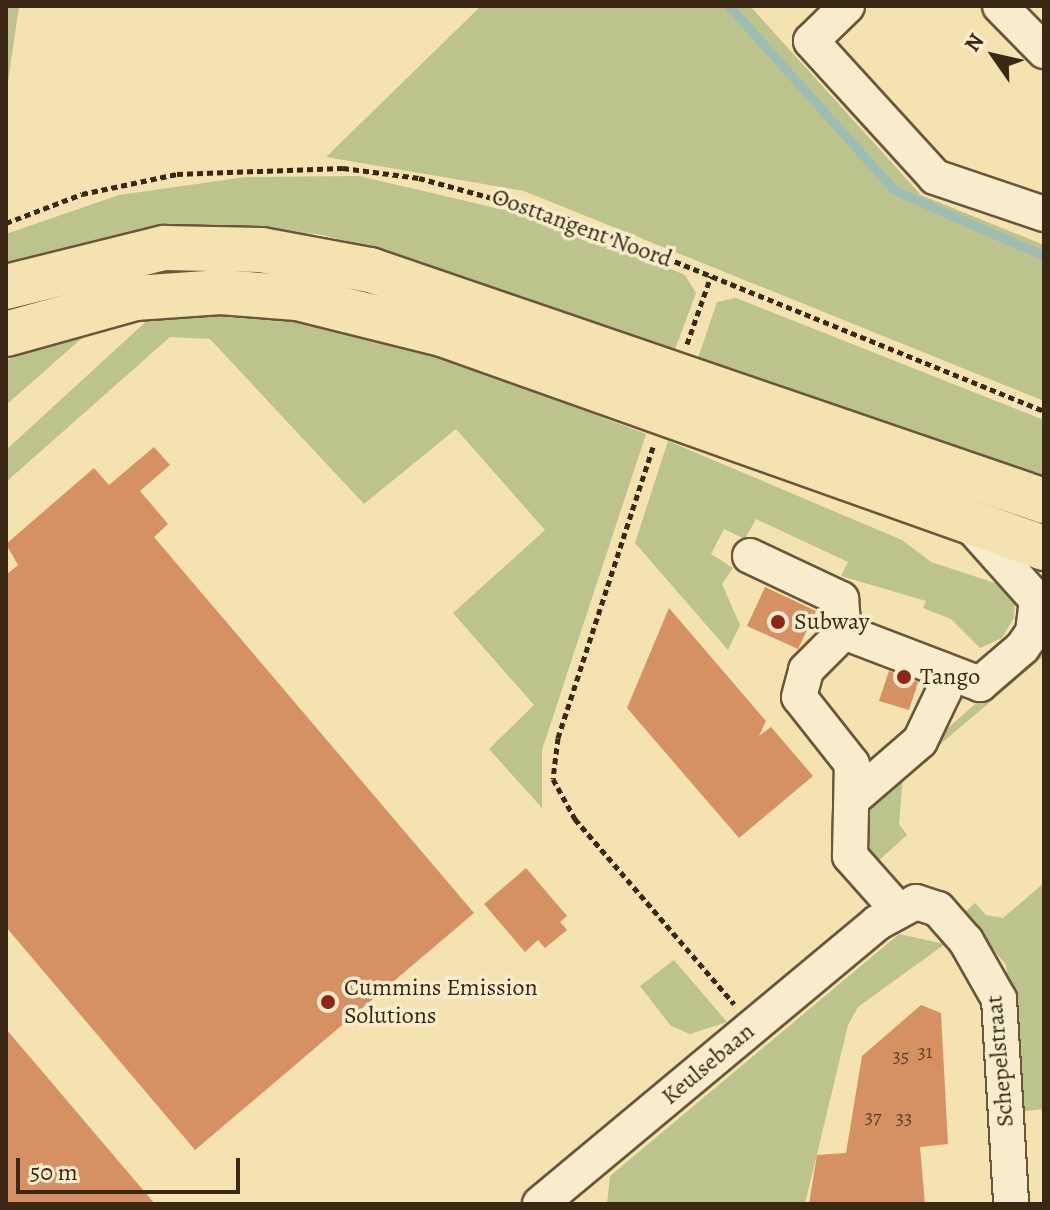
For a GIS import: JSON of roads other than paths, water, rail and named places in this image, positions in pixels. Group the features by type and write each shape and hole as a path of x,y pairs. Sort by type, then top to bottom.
{"main road":[{"path":"6,287 164,248 261,250 370,270 1044,501"},
{"path":"6,334 135,298 221,292 297,298 445,335 972,527 1044,548"}],"street":[{"path":"847,6 811,41 935,177 1044,214"},
{"path":"1000,6 1044,51"},
{"path":"844,632 980,684 1022,648 1038,614 1031,589 972,527"},
{"path":"750,556 841,599 844,632"},
{"path":"844,632 806,670 799,697 852,764 854,798 850,856 887,916"},
{"path":"854,798 920,741 944,691 941,669"},
{"name":"Schepelstraat","path":"887,916 916,902 938,909 988,970 999,999 1011,1204"},
{"name":"Keulsebaan","path":"540,1204 887,916"}],"waterway":[{"path":"729,6 894,190 1044,256"}],"place":[{"name":"Subway","path":"778,622"},
{"name":"Tango","path":"904,677"},
{"name":"Cummins Emission Solutions","path":"328,1002"}]}
